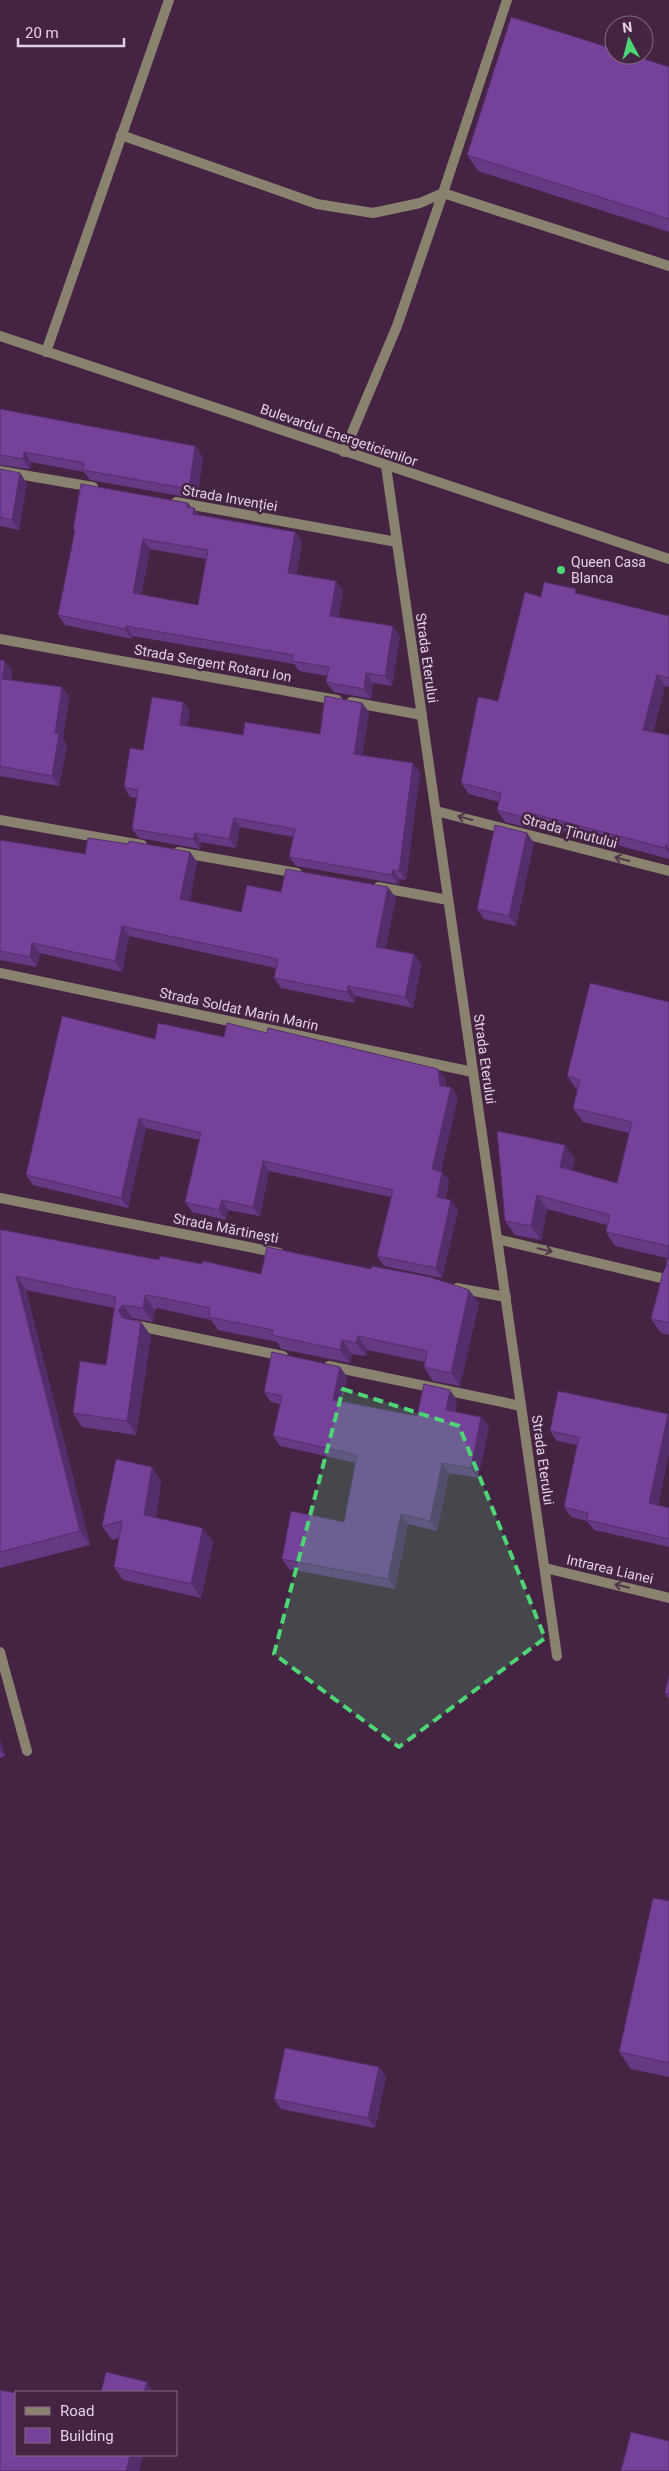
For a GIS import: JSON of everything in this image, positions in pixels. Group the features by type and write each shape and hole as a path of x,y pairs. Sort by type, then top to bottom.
{"street":[{"path":"46,352 169,0"},
{"path":"344,452 398,326 507,0"},
{"path":"121,136 316,204 372,213 420,203 443,193 669,266"},
{"name":"Bulevardul Energeticienilor","path":"0,336 669,559"},
{"name":"Strada Eterului","path":"386,466 557,1656"},
{"path":"0,471 106,490"},
{"name":"Strada Invenției","path":"164,500 397,542"},
{"name":"Strada Sergent Rotaru Ion","path":"0,639 422,715"},
{"name":"Strada Ținutului","path":"436,810 669,871"},
{"path":"0,820 312,876"},
{"path":"370,886 448,900"},
{"name":"Strada Soldat Marin Marin","path":"0,973 473,1072"},
{"name":"Strada Mărtinești","path":"0,1198 292,1255"},
{"path":"497,1239 669,1280"},
{"path":"447,1286 506,1298"},
{"path":"134,1325 298,1359"},
{"path":"318,1363 521,1406"},
{"name":"Intrarea Lianei","path":"545,1568 669,1598"},
{"path":"0,1652 26,1751"}],"highlighted area":[{"path":"343,1389 459,1426 545,1638 399,1747 274,1654"}],"building":[{"path":"511,17 604,46 604,65 654,65 654,62 669,67 669,219 467,155"},
{"path":"0,409 195,446 189,489 83,470 84,463 24,452 23,459 0,455"},
{"path":"0,469 20,473 12,520 0,517"},
{"path":"81,484 188,503 187,507 194,508 193,514 295,532 288,573 336,581 330,616 393,626 385,676 366,673 364,689 326,682 329,667 292,661 293,655 126,626 125,629 58,615 75,530 73,529","holes":["143,539 208,550 198,605 133,593"]},
{"path":"544,582 576,589 575,593 669,616 669,678 657,675 643,730 669,735 669,845 666,845 665,848 530,813 529,819 497,810 501,793 461,783 478,697 498,701 525,592 541,597"},
{"path":"0,660 5,661 2,679 62,687 55,733 59,734 52,776 0,766"},
{"path":"325,696 362,703 354,754 413,763 399,871 393,870 392,875 289,857 295,829 234,818 229,839 195,833 193,839 132,829 138,790 124,787 130,748 143,750 152,697 183,702 180,725 243,735 245,722 320,734"},
{"path":"495,825 527,833 509,916 477,909"},
{"path":"88,838 129,844 129,841 190,852 180,899 241,912 247,885 281,892 286,869 388,887 376,947 414,954 405,997 348,986 347,992 274,978 278,959 122,926 115,961 32,943 30,957 0,951 0,840 85,854"},
{"path":"590,983 669,1002 669,1246 606,1232 610,1215 537,1195 531,1226 505,1221 497,1131 565,1145 560,1167 617,1183 632,1122 573,1108 580,1080 567,1076"},
{"path":"62,1016 155,1039 158,1023 224,1037 227,1023 267,1033 268,1028 438,1069 440,1086 451,1087 432,1169 442,1172 437,1197 451,1200 436,1268 377,1256 393,1190 263,1161 253,1207 222,1200 219,1210 185,1202 201,1133 139,1118 121,1198 26,1175"},
{"path":"0,1230 159,1260 160,1256 202,1264 203,1261 261,1274 267,1247 371,1269 372,1266 430,1277 469,1290 451,1373 424,1367 427,1351 358,1336 356,1343 342,1340 340,1350 272,1335 273,1330 209,1317 210,1308 148,1295 145,1296 143,1308 123,1305 118,1310 123,1318 141,1322 127,1421 73,1413 80,1361 106,1365 116,1297 16,1276 80,1531 0,1552"},
{"path":"669,1246 669,1323 651,1319 666,1267"},
{"path":"272,1352 340,1367 333,1400 417,1416 424,1384 450,1390 446,1410 481,1417 471,1468 442,1463 430,1521 401,1514 388,1579 282,1559 291,1511 344,1522 357,1455 273,1436 282,1396 264,1392"},
{"path":"558,1391 668,1414 649,1503 669,1508 669,1539 587,1520 588,1513 564,1507 579,1437 550,1431"},
{"path":"116,1459 152,1467 144,1515 203,1528 191,1584 114,1567 122,1521 102,1526"},
{"path":"669,1675 669,1694 665,1693"},
{"path":"653,1898 669,1901 669,2063 619,2052"},
{"path":"285,2048 379,2067 368,2118 274,2099"},
{"path":"106,2372 147,2382 144,2391 101,2391"},
{"path":"0,2390 15,2393 15,2456 130,2456 126,2471 0,2471"},
{"path":"631,2432 669,2441 669,2471 621,2471"}],"place":[{"name":"Queen Casa Blanca","path":"561,570"}]}
